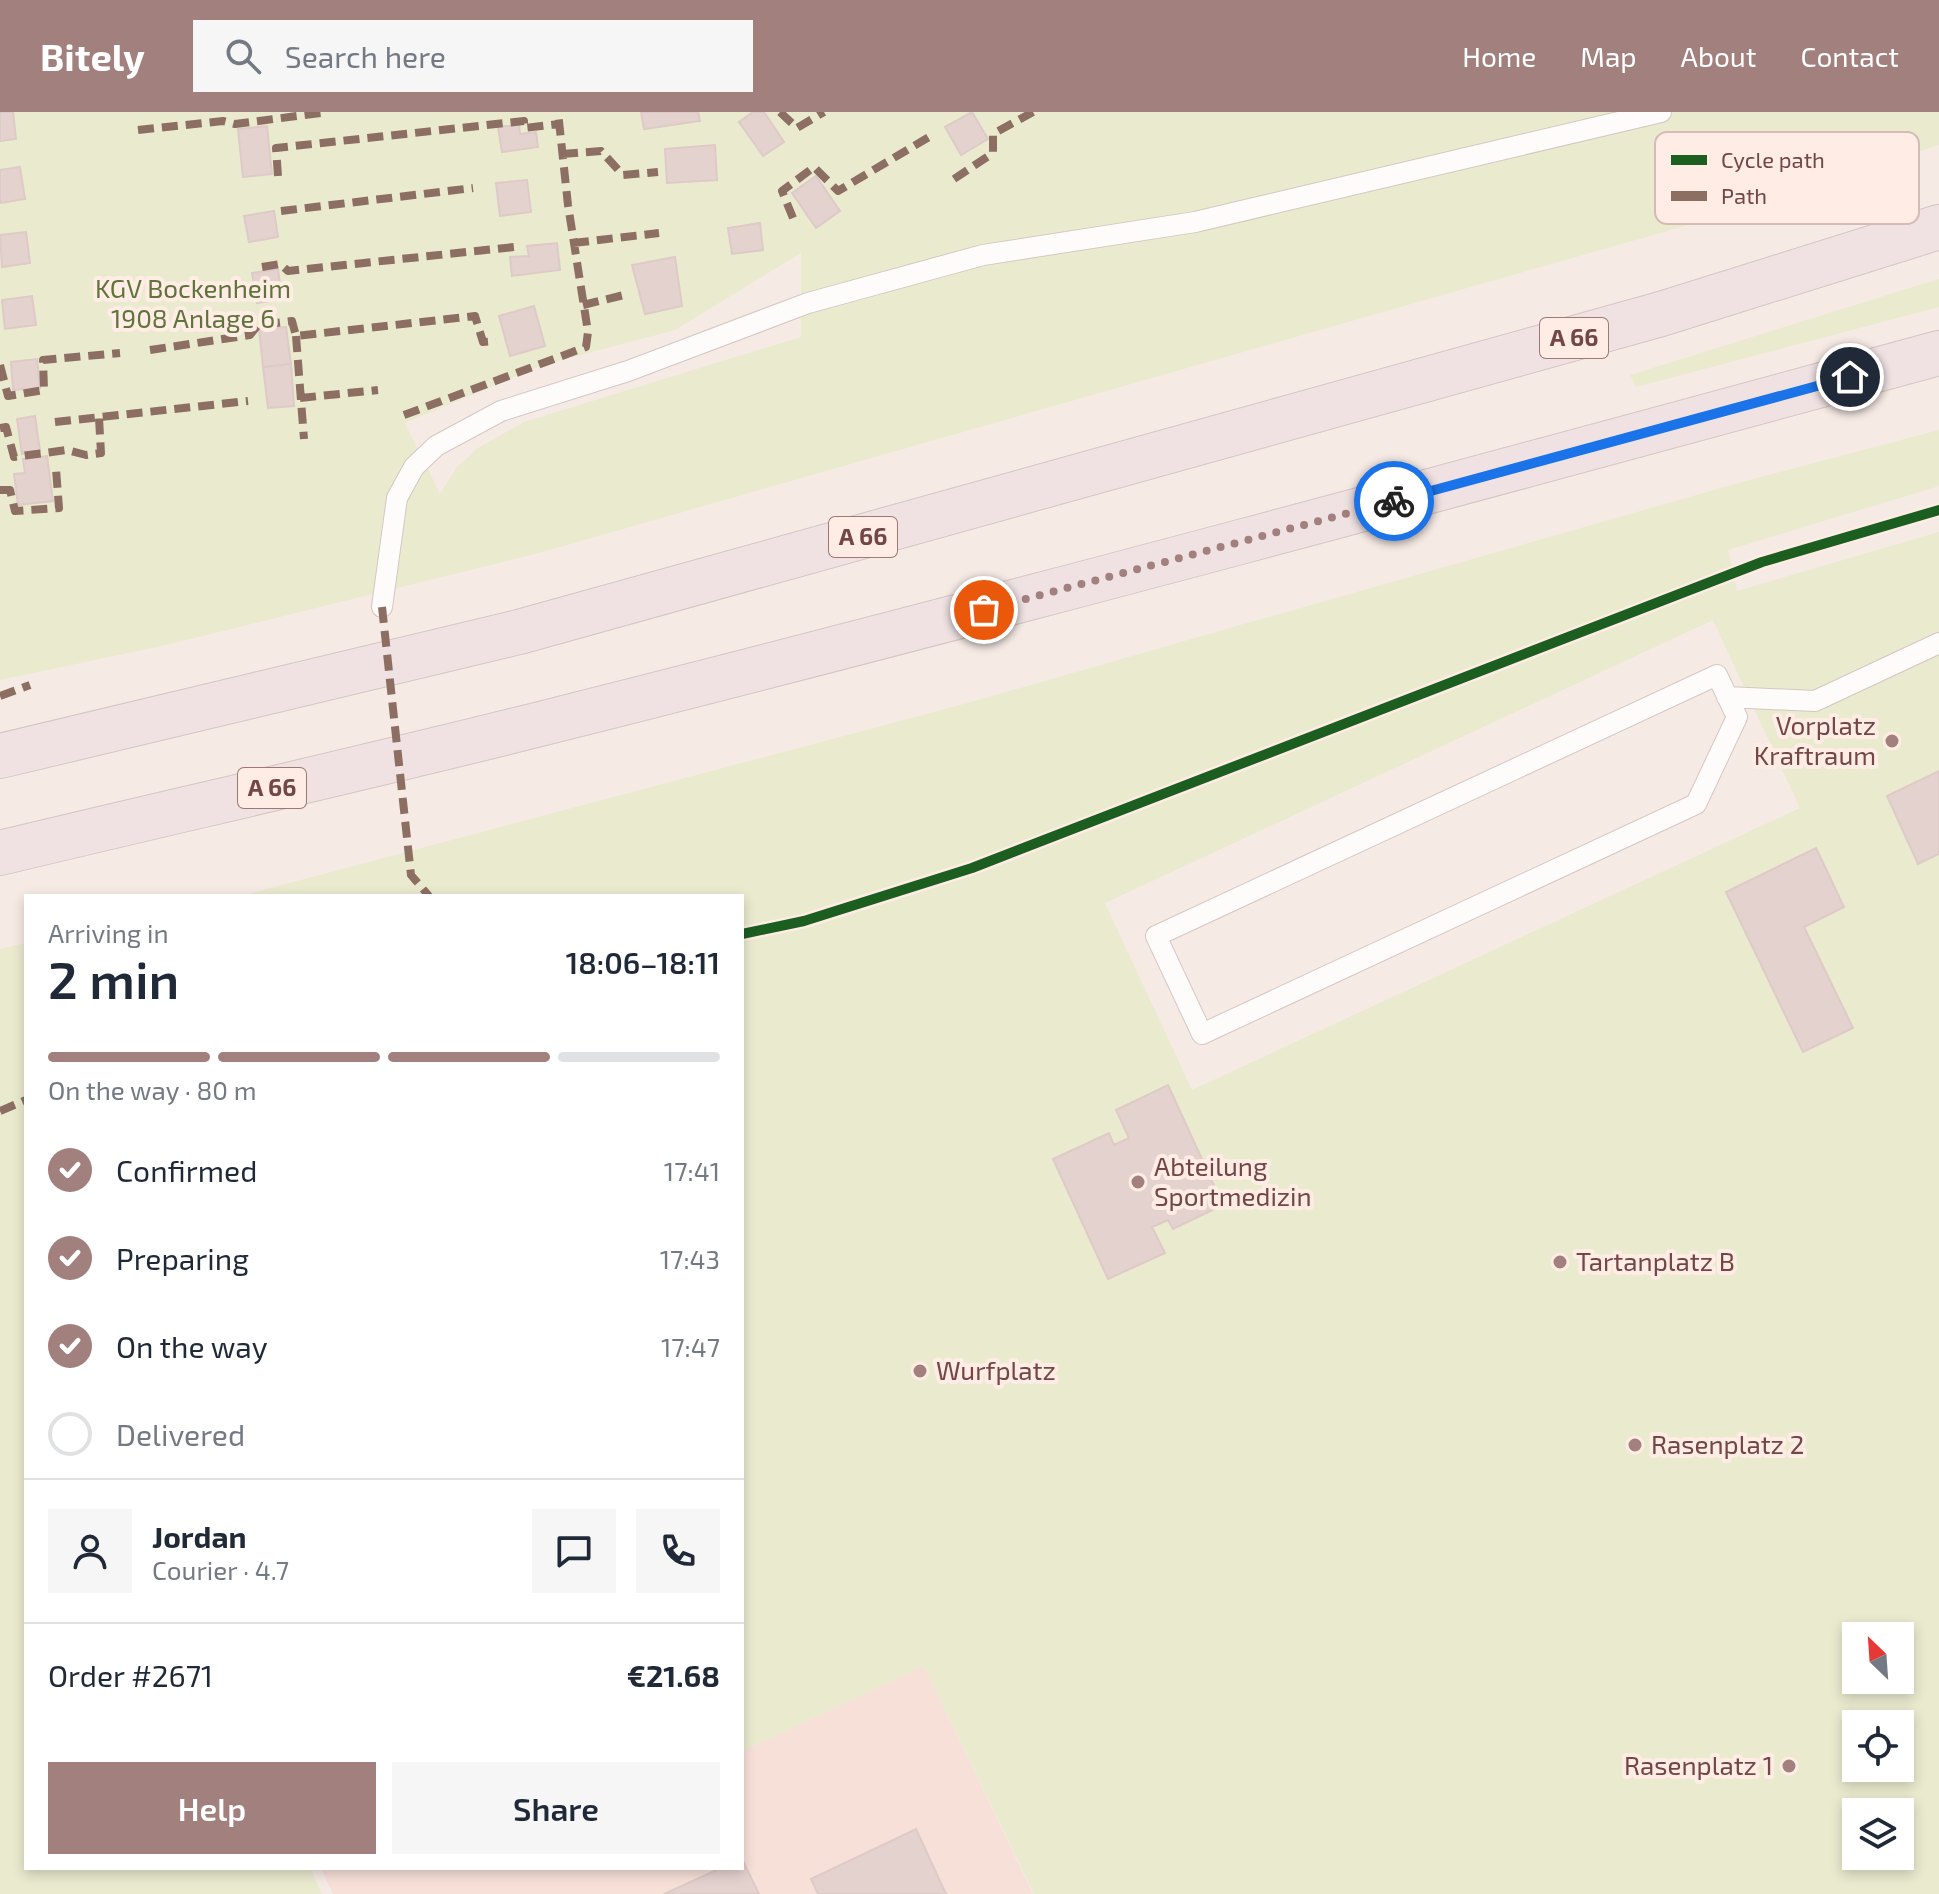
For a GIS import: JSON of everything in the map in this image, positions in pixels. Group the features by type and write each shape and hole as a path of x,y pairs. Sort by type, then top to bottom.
{"highway":[{"name":"A 66","path":"0,756 519,632 1661,314 1939,227"},
{"name":"A 66","path":"0,853 544,723 1227,547 1939,353"}],"lane":[{"path":"382,607 397,498 414,467 436,446 501,411 628,371 808,303 983,255 1195,222 1661,112"},
{"path":"1727,697 1815,701 1939,643"},
{"path":"1717,675 1727,697 1737,717 1696,804 1202,1034 1156,936 1717,675"}],"shaded area":[{"path":"924,1666 1033,1894 333,1894 322,1870 744,1870 744,1750"}],"green space":[{"name":"KGV Bockenheim 1908 Anlage 6","path":"0,112 1939,112 1939,145 1919,151 1919,132 1655,132 1655,224 1691,224 539,553 166,645 0,680","holes":["801,253 801,337 524,422 478,448 457,467 440,494 405,423 543,365 675,330"]},
{"path":"1939,279 1939,307 1636,387 1630,375"},
{"path":"1939,430 1939,486 1728,550 1737,591 1939,532 1939,771 1887,796 1918,863 1939,854 1939,1894 1034,1894 924,1666 744,1750 744,894 249,894 964,704 1735,484","holes":["1713,620 1800,808 1192,1090 1105,903","1816,848 1844,907 1804,927 1852,1028 1803,1052 1727,892","1168,1086 1223,1205 1173,1229 1168,1220 1152,1227 1164,1253 1108,1279 1053,1159 1108,1133 1114,1145 1129,1138 1116,1110"]},
{"path":"24,943 24,1870 311,1870 322,1894 0,1894 0,949"}],"building":[{"path":"0,112 13,112 16,139 0,141"},
{"path":"641,112 698,112 700,121 644,129"},
{"path":"753,112 764,112 784,142 763,156 739,122"},
{"path":"972,112 988,139 961,155 945,127"},
{"path":"519,125 520,134 536,132 538,147 502,152 498,127"},
{"path":"267,126 272,174 243,177 238,129"},
{"path":"715,145 717,180 667,183 665,149"},
{"path":"20,167 25,199 0,203 0,170"},
{"path":"816,176 840,211 816,228 792,193"},
{"path":"527,180 531,212 500,216 496,183"},
{"path":"274,211 278,237 249,242 244,216"},
{"path":"760,223 763,250 732,254 728,228"},
{"path":"26,232 30,263 2,267 0,235"},
{"path":"557,243 560,270 512,276 510,257 529,256 527,246"},
{"path":"675,257 682,306 645,314 632,265"},
{"path":"278,269 282,299 257,303 252,273"},
{"path":"32,296 36,325 5,329 2,300"},
{"path":"534,306 545,346 510,356 499,316"},
{"path":"286,327 291,364 263,367 259,329"},
{"path":"37,359 40,388 13,390 11,362"},
{"path":"291,364 294,406 268,408 263,367"},
{"path":"35,416 40,451 22,454 17,419"},
{"path":"47,456 53,501 18,505 14,474 25,473 23,459"},
{"path":"1939,771 1939,854 1918,864 1887,796"},
{"path":"1816,848 1844,907 1804,927 1853,1028 1803,1052 1726,892"},
{"name":"Abteilung Sportmedizin","path":"1168,1085 1223,1205 1173,1229 1168,1220 1152,1227 1165,1253 1108,1279 1053,1159 1109,1133 1114,1145 1129,1138 1116,1110"},
{"path":"916,1829 946,1894 818,1894 811,1879"},
{"path":"744,1863 759,1894 664,1894 717,1870 744,1870"}],"marked path":[{"path":"138,130 223,121 235,124 328,112"},
{"path":"404,415 586,347 588,332 568,205 558,112"},
{"path":"780,112 797,128 824,112"},
{"path":"954,179 993,153 993,134 1033,112"},
{"path":"278,176 276,148 524,121 524,128 559,124"},
{"path":"793,218 782,191 814,167 838,191 929,137"},
{"path":"562,154 601,151 623,175 658,172"},
{"path":"281,211 473,188"},
{"path":"573,243 659,233"},
{"path":"262,267 280,264 288,271 514,247"},
{"path":"583,305 628,294"},
{"path":"150,350 250,335 258,325 292,321 296,336 475,316 483,342 496,341"},
{"path":"296,336 304,439"},
{"path":"0,365 8,396 44,390 43,360 120,353"},
{"path":"300,398 378,390"},
{"path":"55,422 248,401"},
{"path":"0,428 6,427 14,457 67,450 86,455 101,453 99,418"},
{"path":"0,490 10,490 15,511 59,508 56,469"},
{"path":"382,607 411,875 427,894"},
{"path":"0,696 30,685"},
{"path":"0,1111 24,1101"}],"cycle path":[{"path":"744,934 804,921 972,868 1762,562 1939,510"}],"way so far":[{"path":"984,610 1394,501"}],"place":[{"name":"Vorplatz Kraftraum","path":"1892,741"},
{"name":"Abteilung Sportmedizin","path":"1138,1182"},
{"name":"Tartanplatz B","path":"1560,1262"},
{"name":"Wurfplatz","path":"920,1371"},
{"name":"Rasenplatz 2","path":"1635,1445"},
{"name":"Rasenplatz 1","path":"1789,1766"}],"route":[{"path":"1394,501 1850,377"}]}
